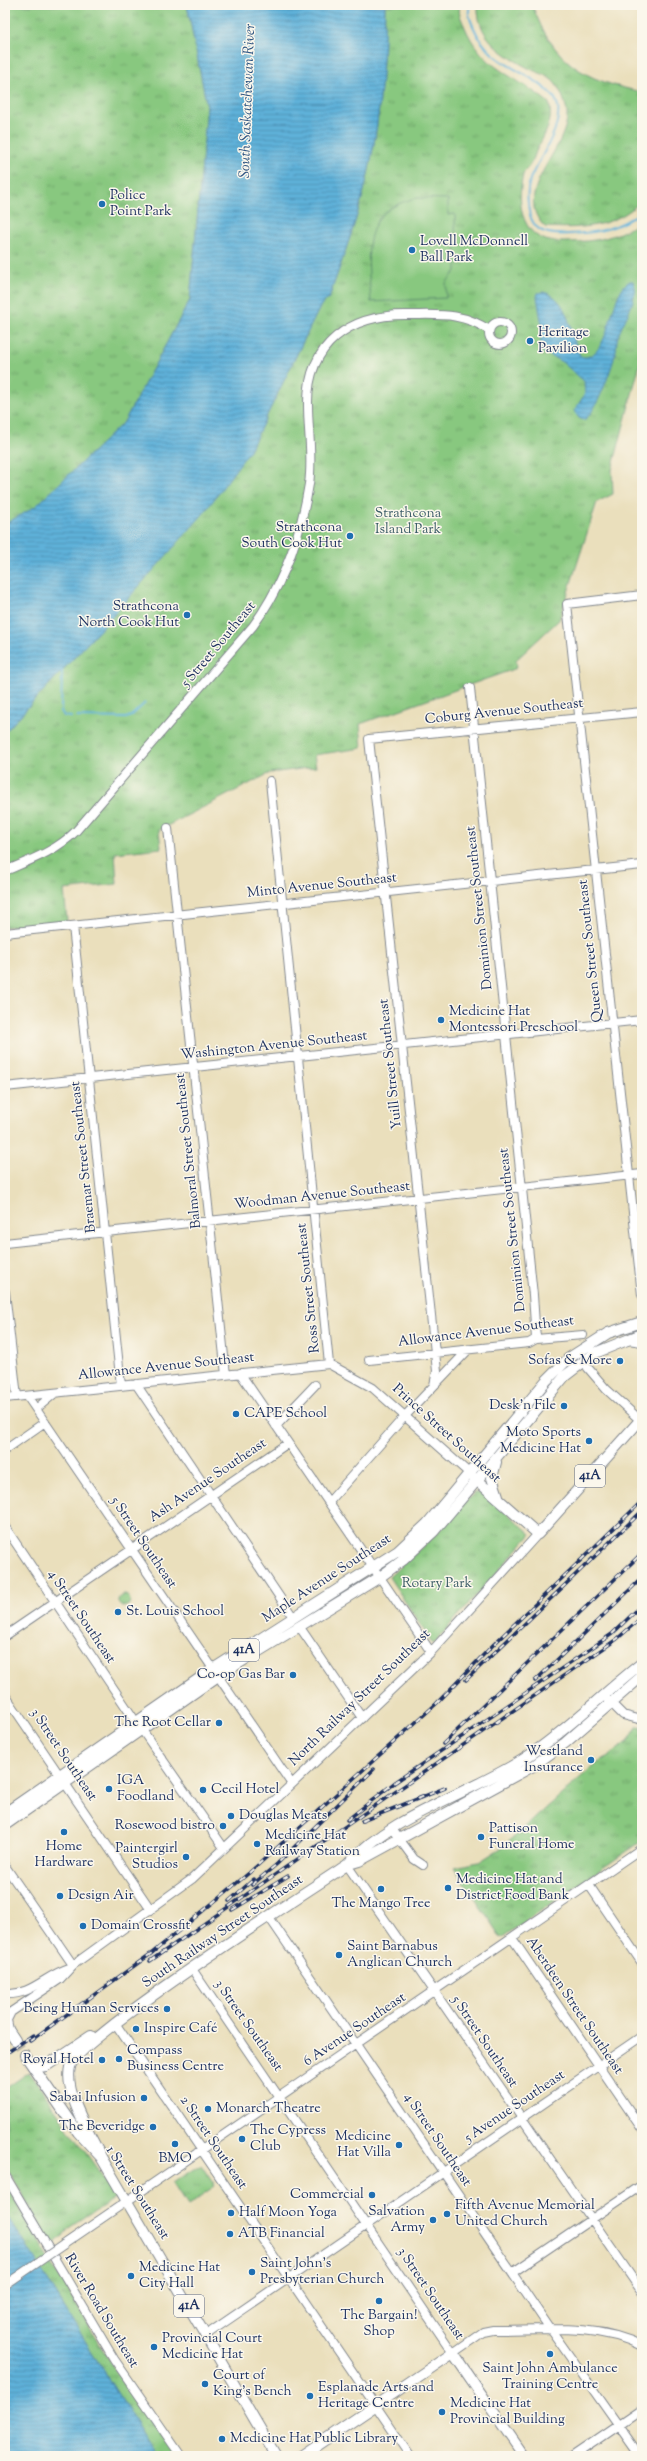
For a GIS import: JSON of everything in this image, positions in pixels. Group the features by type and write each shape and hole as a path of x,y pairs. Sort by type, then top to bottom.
{"main road":[{"name":"Maple Avenue Southeast","path":"5,1825 62,1779 216,1673 293,1616 374,1568 398,1551 427,1524 546,1381 569,1358 591,1342 625,1326 642,1322"},
{"path":"621,1341 642,1334"},
{"name":"Maple Avenue Southeast","path":"216,1673 299,1626 380,1577 403,1560 434,1531 569,1372 586,1358 621,1341"},
{"name":"North Railway Street Southeast","path":"538,1534 641,1419"},
{"path":"501,1501 494,1488 492,1478 495,1464 503,1450"},
{"name":"Prince Street Southeast","path":"469,1473 538,1534"},
{"name":"South Railway Street Southeast","path":"347,1864 359,1861 398,1838 533,1766 566,1743 642,1663"},
{"name":"South Railway Street Southeast","path":"101,2158 72,2095 69,2075 76,2056 115,2023 347,1864 355,1856 392,1829 527,1757 607,1699 642,1676"},
{"name":"Maple Avenue Southeast","path":"7,1810 62,1779"},
{"name":"South Railway Street Southeast","path":"28,2059 39,2067 46,2066 101,2029 115,2023"},
{"path":"7,2028 15,2040"},
{"name":"1 Street Southeast","path":"28,2059 78,2132 101,2158 128,2201 276,2456"},
{"path":"301,2456 453,2353"},
{"name":"3 Street Southeast","path":"453,2353 524,2456"}],"street":[{"name":"5 Street Southeast","path":"5,871 50,852 62,845 76,831 253,626 271,600 282,580 309,483 311,446 308,389 313,369 323,350 337,334 365,320 392,314 463,317 475,321 489,330"},
{"name":"Queen Street Southeast","path":"642,594 568,604 628,1176 642,1295"},
{"name":"Dominion Street Southeast","path":"470,688 537,1335 536,1340"},
{"name":"Coburg Avenue Southeast","path":"369,739 642,712"},
{"name":"Yuill Street Southeast","path":"369,739 419,1198 434,1354 438,1375 434,1385"},
{"name":"Ross Street Southeast","path":"270,780 329,1364"},
{"name":"Balmoral Street Southeast","path":"168,828 226,1375"},
{"name":"Minto Avenue Southeast","path":"5,933 642,865"},
{"name":"Braemar Street Southeast","path":"73,926 121,1386"},
{"name":"Washington Avenue Southeast","path":"5,1087 642,1020"},
{"name":"Woodman Avenue Southeast","path":"5,1243 642,1174"},
{"path":"5,1292 17,1397"},
{"name":"Allowance Avenue Southeast","path":"369,1360 529,1343 536,1340 583,1335"},
{"path":"621,1341 642,1342"},
{"path":"329,1502 404,1417 470,1349"},
{"name":"Allowance Avenue Southeast","path":"5,1398 329,1364"},
{"name":"Prince Street Southeast","path":"329,1364 368,1384 469,1473"},
{"path":"588,1368 606,1389 641,1419"},
{"path":"240,1373 431,1652"},
{"path":"136,1384 293,1616"},
{"name":"Ash Avenue Southeast","path":"276,1426 315,1385"},
{"path":"36,1409 55,1393"},
{"name":"5 Street Southeast","path":"27,1396 291,1783"},
{"path":"5,1450 45,1422"},
{"name":"Ash Avenue Southeast","path":"5,1636 288,1443"},
{"name":"4 Street Southeast","path":"5,1527 139,1726 224,1848"},
{"name":"North Railway Street Southeast","path":"7,2028 7,2020 11,2012 60,1979 71,1967 192,1879 291,1783 431,1652 538,1534"},
{"path":"299,1626 362,1718"},
{"name":"3 Street Southeast","path":"5,1695 151,1910"},
{"path":"607,1699 623,1715 642,1720"},
{"path":"392,1829 414,1858 423,1865"},
{"name":"6 Avenue Southeast","path":"5,2285 642,1848"},
{"name":"5 Street Southeast","path":"347,1864 590,2220 642,2292"},
{"path":"5,1866 71,1967"},
{"path":"589,1885 642,1963"},
{"name":"4 Street Southeast","path":"269,1917 551,2330 619,2424 640,2456"},
{"name":"Aberdeen Street Southeast","path":"512,1938 642,2129"},
{"name":"North Railway Street Southeast","path":"5,1994 29,1991 57,1972 71,1967"},
{"name":"3 Street Southeast","path":"192,1969 280,2096 453,2353"},
{"name":"2 Street Southeast","path":"115,2023 410,2456"},
{"name":"5 Avenue Southeast","path":"206,2335 642,2036"},
{"name":"River Road Southeast","path":"5,2175 114,2359 181,2456"},
{"path":"512,2273 642,2185"},
{"path":"453,2353 486,2331 600,2331 622,2337 642,2346"},
{"path":"573,2456 642,2408"}],"green space":[{"name":"Police Point Park","path":"5,5 187,5 207,107 190,300 124,422 36,507 5,524"},
{"name":"Strathcona Island Park","path":"385,5 460,5 459,8 462,20 471,40 480,52 490,62 537,93 549,103 550,122 532,161 525,170 521,186 520,198 524,219 529,228 536,235 546,240 558,242 602,239 621,232 642,221 642,356 612,470 613,494 597,502 559,620 516,660 517,668 360,724 362,748 314,755 316,767 270,773 159,830 161,848 115,853 117,884 64,890 67,921 5,927 5,732 110,619 250,450 321,305 329,298 357,215 370,165 377,125 383,65"},
{"path":"478,5 532,5 550,41 561,55 573,66 603,82 642,92 642,200 632,209 621,216 597,225 572,228 545,227 535,213 534,198 538,183 545,167 562,137 566,122 566,107 559,89 552,80 511,58 487,36 479,17"},
{"name":"Lovell McDonnell Ball Park","path":"417,198 448,199 448,215 455,214 456,271 446,283 446,298 371,302 369,251 371,237 376,224 384,213 398,204"},
{"name":"Rotary Park","path":"474,1493 484,1493 531,1534 433,1644 389,1577 437,1533"},
{"path":"124,1595 128,1597 130,1601 128,1605 124,1607 120,1605 118,1601 120,1597"},
{"path":"642,1726 642,1841 501,1938 454,1867 479,1862 504,1846 591,1768 628,1742 637,1727"},
{"path":"29,2072 117,2197 68,2229 63,2237 51,2244 5,2165 5,2089"},
{"path":"201,2165 215,2186 187,2205 173,2183"},
{"path":"5,2184 110,2362 176,2456 156,2456 5,2211"}],"water":[{"name":"South Saskatchewan River","path":"187,5 385,5 383,65 377,125 362,199 329,298 321,305 250,450 204,513 110,619 5,732 5,524 36,506 124,422 190,300 207,107"},
{"path":"630,281 633,281 634,295 630,309 618,336 616,353 598,401 588,417 583,420 579,418 574,411 585,394 584,381 562,362 540,350 542,326 537,297 538,293 543,292 552,296 559,302 568,319 581,357 591,355 599,348 604,338 617,298 623,288"},
{"path":"5,2211 13,2224 156,2456 5,2456"}],"waterway":[{"path":"470,5 469,14 471,22 481,41 490,52 543,87 553,96 558,105 558,115 552,138 530,179 528,197 529,212 535,225 545,232 552,234 589,233 616,226 642,211"},
{"path":"62,670 61,711 64,716 71,717"},
{"path":"77,717 126,718 131,716 145,703"}],"tunnel":[{"path":"15,2040 25,2055"}],"railway":[{"path":"30,2041 152,1953 249,1873 436,1704 494,1644 642,1501"},
{"path":"466,1680 642,1511"},
{"path":"443,1744 642,1553"},
{"path":"535,1681 642,1578"},
{"path":"347,1820 394,1783 612,1634 642,1605"},
{"path":"150,1961 617,1639 642,1617"},
{"path":"252,1885 277,1864 374,1769"},
{"path":"362,1821 445,1788"},
{"path":"232,1910 288,1876"},
{"path":"229,1901 254,1879"},
{"path":"5,2054 33,2035"}],"place":[{"name":"Police Point Park","path":"102,204"},
{"name":"Lovell McDonnell Ball Park","path":"412,250"},
{"name":"Heritage Pavilion","path":"530,341"},
{"name":"Strathcona South Cook Hut","path":"350,536"},
{"name":"Strathcona North Cook Hut","path":"187,615"},
{"name":"Medicine Hat Montessori Preschool","path":"441,1020"},
{"name":"Sofas & More","path":"620,1361"},
{"name":"Desk'n File","path":"564,1406"},
{"name":"CAPE School","path":"236,1414"},
{"name":"Moto Sports Medicine Hat","path":"589,1441"},
{"name":"St. Louis School","path":"118,1612"},
{"name":"Co-op Gas Bar","path":"293,1675"},
{"name":"The Root Cellar","path":"219,1723"},
{"name":"Westland Insurance","path":"591,1760"},
{"name":"IGA Foodland","path":"109,1789"},
{"name":"Cecil Hotel","path":"203,1790"},
{"name":"Douglas Meats","path":"231,1816"},
{"name":"Rosewood bistro","path":"223,1826"},
{"name":"Home Hardware","path":"64,1832"},
{"name":"Pattison Funeral Home","path":"481,1837"},
{"name":"Medicine Hat Railway Station","path":"257,1844"},
{"name":"Paintergirl Studios","path":"186,1857"},
{"name":"Medicine Hat and District Food Bank","path":"448,1888"},
{"name":"The Mango Tree","path":"381,1889"},
{"name":"Design Air","path":"60,1896"},
{"name":"Domain Crossfit","path":"83,1926"},
{"name":"Saint Barnabus Anglican Church","path":"339,1955"},
{"name":"Being Human Services","path":"167,2009"},
{"name":"Inspire Café","path":"136,2029"},
{"name":"Compass Business Centre","path":"119,2059"},
{"name":"Royal Hotel","path":"102,2060"},
{"name":"Sabai Infusion","path":"144,2098"},
{"name":"Monarch Theatre","path":"208,2109"},
{"name":"The Beveridge","path":"153,2127"},
{"name":"The Cypress Club","path":"242,2139"},
{"name":"BMO","path":"175,2144"},
{"name":"Medicine Hat Villa","path":"399,2145"},
{"name":"Commercial","path":"372,2195"},
{"name":"Half Moon Yoga","path":"231,2213"},
{"name":"Fifth Avenue Memorial United Church","path":"447,2214"},
{"name":"Salvation Army","path":"433,2220"},
{"name":"ATB Financial","path":"230,2234"},
{"name":"Saint John's Presbyterian Church","path":"252,2272"},
{"name":"Medicine Hat City Hall","path":"131,2276"},
{"name":"The Bargain! Shop","path":"379,2301"},
{"name":"Provincial Court Medicine Hat","path":"154,2347"},
{"name":"Saint John Ambulance Training Centre","path":"550,2354"},
{"name":"Court of King's Bench","path":"205,2384"},
{"name":"Esplanade Arts and Heritage Centre","path":"310,2396"},
{"name":"Medicine Hat Provincial Building","path":"442,2412"},
{"name":"Medicine Hat Public Library","path":"222,2439"}]}
